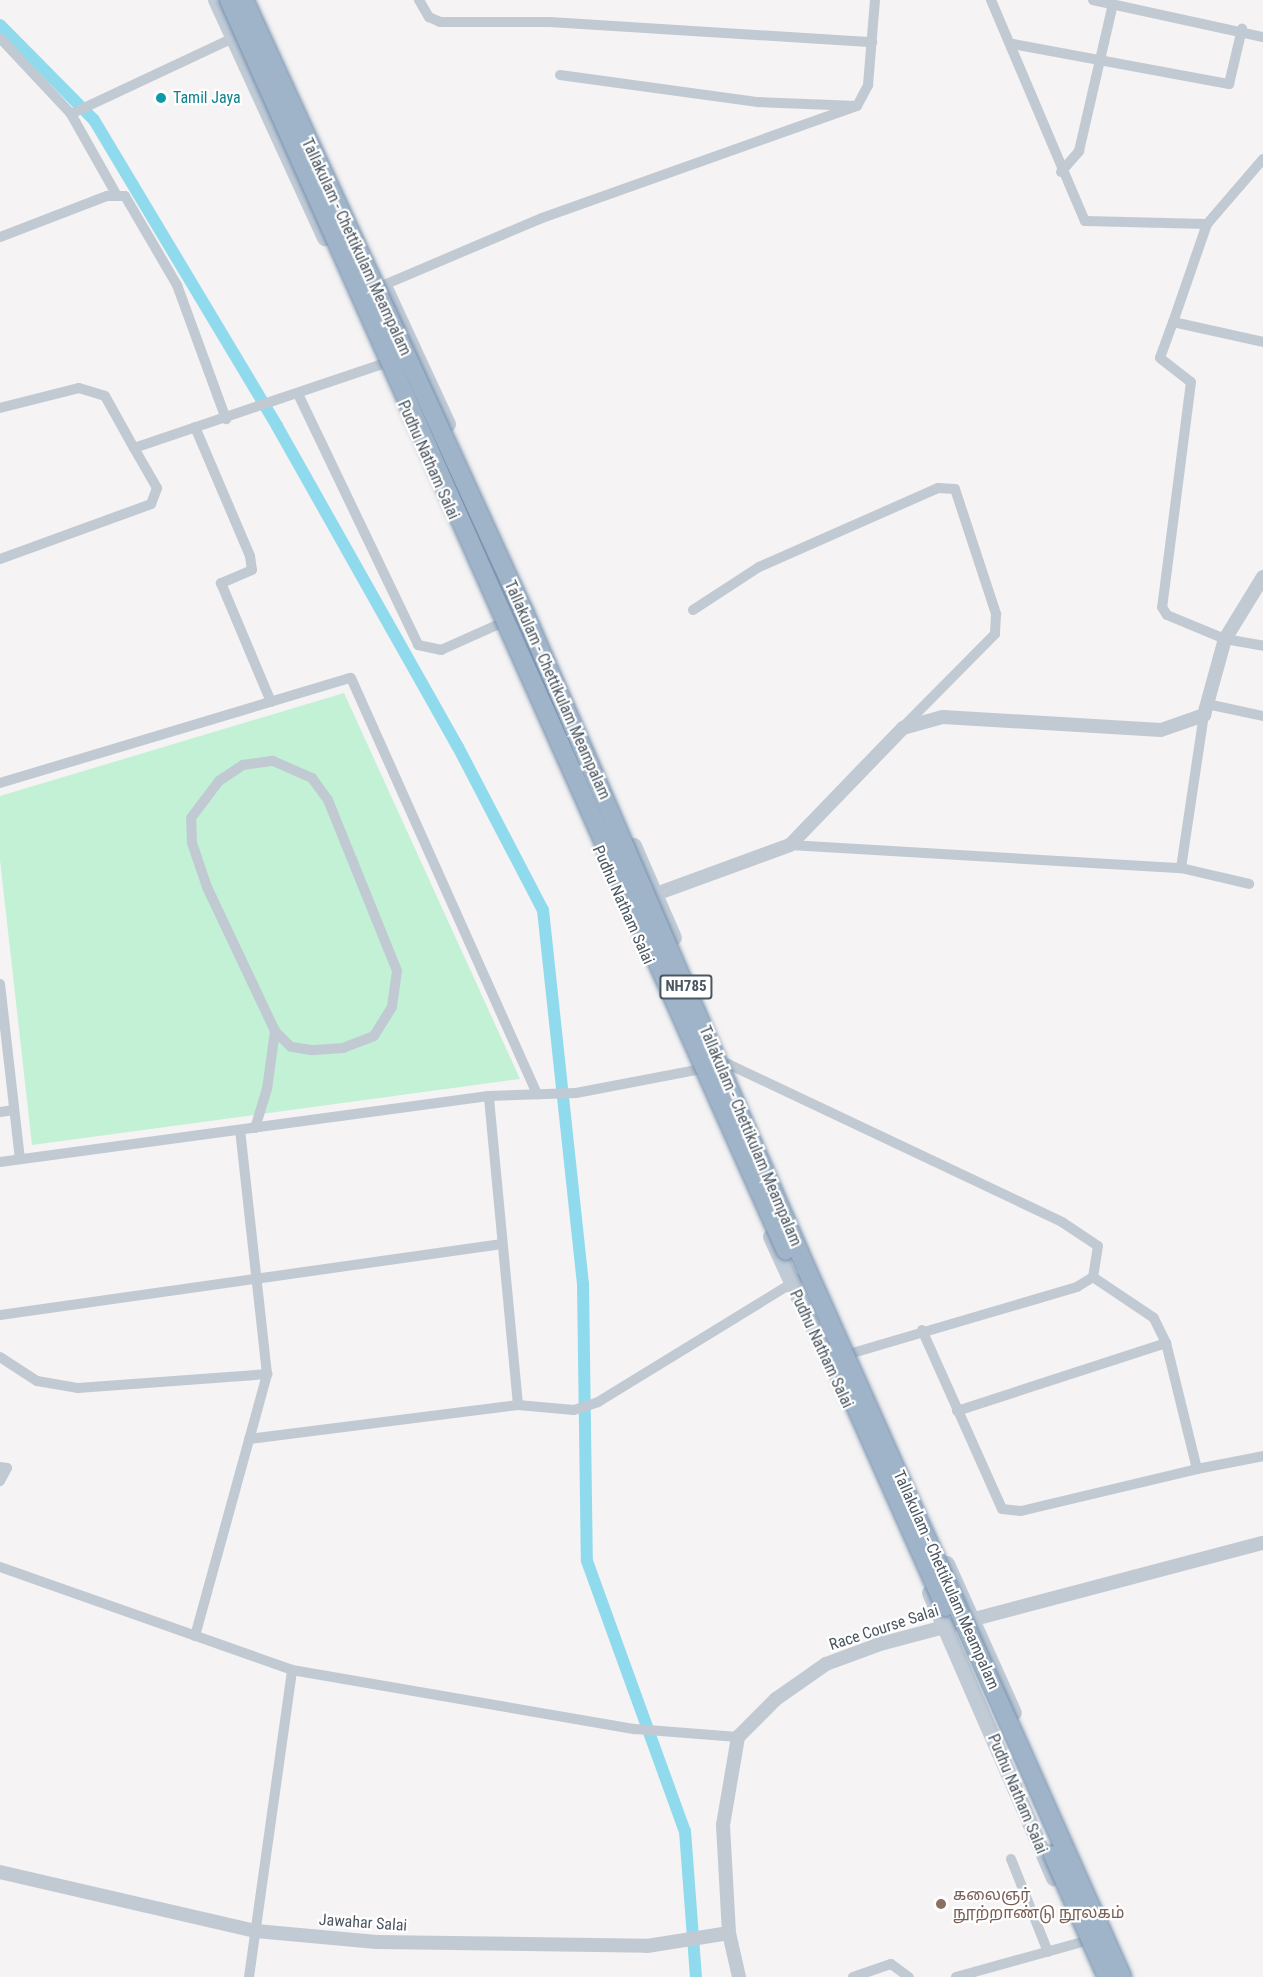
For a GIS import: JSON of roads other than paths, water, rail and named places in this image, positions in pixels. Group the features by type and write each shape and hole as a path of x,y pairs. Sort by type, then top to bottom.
{"highway":[{"name":"Tallakulam - Chettikulam Meampalam","path":"229,0 1107,1977"},
{"name":"Tallakulam - Chettikulam Meampalam","path":"244,0 524,612 806,1268 1122,1977"}],"main road":[{"name":"Pudhu Natham Salai","path":"216,0 500,625 1098,1977"},
{"name":"Pudhu Natham Salai","path":"253,0 531,610 656,894 815,1269 974,1617 1130,1977"}],"street":[{"path":"419,0 429,17 440,22 550,22 872,42"},
{"path":"384,285 542,218 856,106 868,85 875,0"},
{"path":"991,0 1013,44 1078,212 1095,225 1175,219 1208,224"},
{"path":"1093,0 1242,29 1263,37"},
{"path":"1061,172 1079,152 1113,4"},
{"path":"1013,44 1229,84 1242,29"},
{"path":"0,38 74,112 116,194 134,207 170,270 226,419"},
{"path":"74,112 233,38"},
{"path":"560,75 758,102 856,106"},
{"path":"1263,159 1208,224 1160,358 1191,382 1162,607 1167,615 1225,639 1263,646"},
{"path":"0,237 116,194"},
{"path":"1173,322 1263,342"},
{"path":"134,448 195,427 267,407 415,352"},
{"path":"0,408 79,388 105,396 157,488 151,504 0,559"},
{"path":"298,394 408,635 428,651 441,650 531,610"},
{"path":"195,427 250,556 252,570 220,583 271,702"},
{"path":"693,610 759,567 938,489 955,489 996,614 995,634 790,845"},
{"path":"1181,868 1206,709 1225,639 1263,577"},
{"path":"0,783 351,678 537,1094"},
{"path":"903,728 944,717 1161,730 1206,709 1263,716"},
{"path":"255,1128 267,1089 275,1031 207,887 192,843 190,818 219,780 243,765 273,761 312,778 328,800 397,971 392,1007 374,1036 343,1048 311,1050 291,1047 275,1031"},
{"path":"624,907 790,845 1181,868 1249,884"},
{"path":"0,984 20,1160"},
{"path":"0,1162 489,1096 576,1093 728,1064 1094,1240 1100,1254 1093,1277 1077,1287 922,1330 853,1353"},
{"path":"489,1096 518,1405"},
{"path":"0,1112 14,1110"},
{"path":"195,1636 267,1374 240,1130"},
{"path":"0,1315 257,1282 502,1244"},
{"path":"249,1440 518,1405 574,1410 597,1402 790,1281 815,1269"},
{"path":"1093,1277 1147,1311 1166,1343 1197,1469"},
{"path":"922,1330 997,1503 1011,1512 1263,1456"},
{"path":"957,1411 1166,1343"},
{"path":"0,1357 37,1381 78,1388 267,1374"},
{"path":"0,1467 7,1468 0,1481"},
{"name":"Race Course Salai","path":"738,1737 776,1699 826,1664 944,1625 1263,1543"},
{"path":"0,1568 292,1670 635,1729 738,1737 723,1825 729,1932 740,1977"},
{"path":"249,1977 292,1670"},
{"path":"1011,1859 1048,1952"},
{"name":"Jawahar Salai","path":"0,1872 256,1931 376,1942 647,1946 729,1932"},
{"path":"956,1977 1082,1942"},
{"path":"853,1977 891,1964 909,1977"}],"waterway":[{"path":"0,25 94,120 277,426 458,747 543,910 583,1285 587,1561 685,1831 696,1977"}],"place":[{"name":"Tamil Jaya","path":"161,98"},
{"name":"கலைஞர் நூற்றாண்டு நூலகம்","path":"941,1904"}]}
